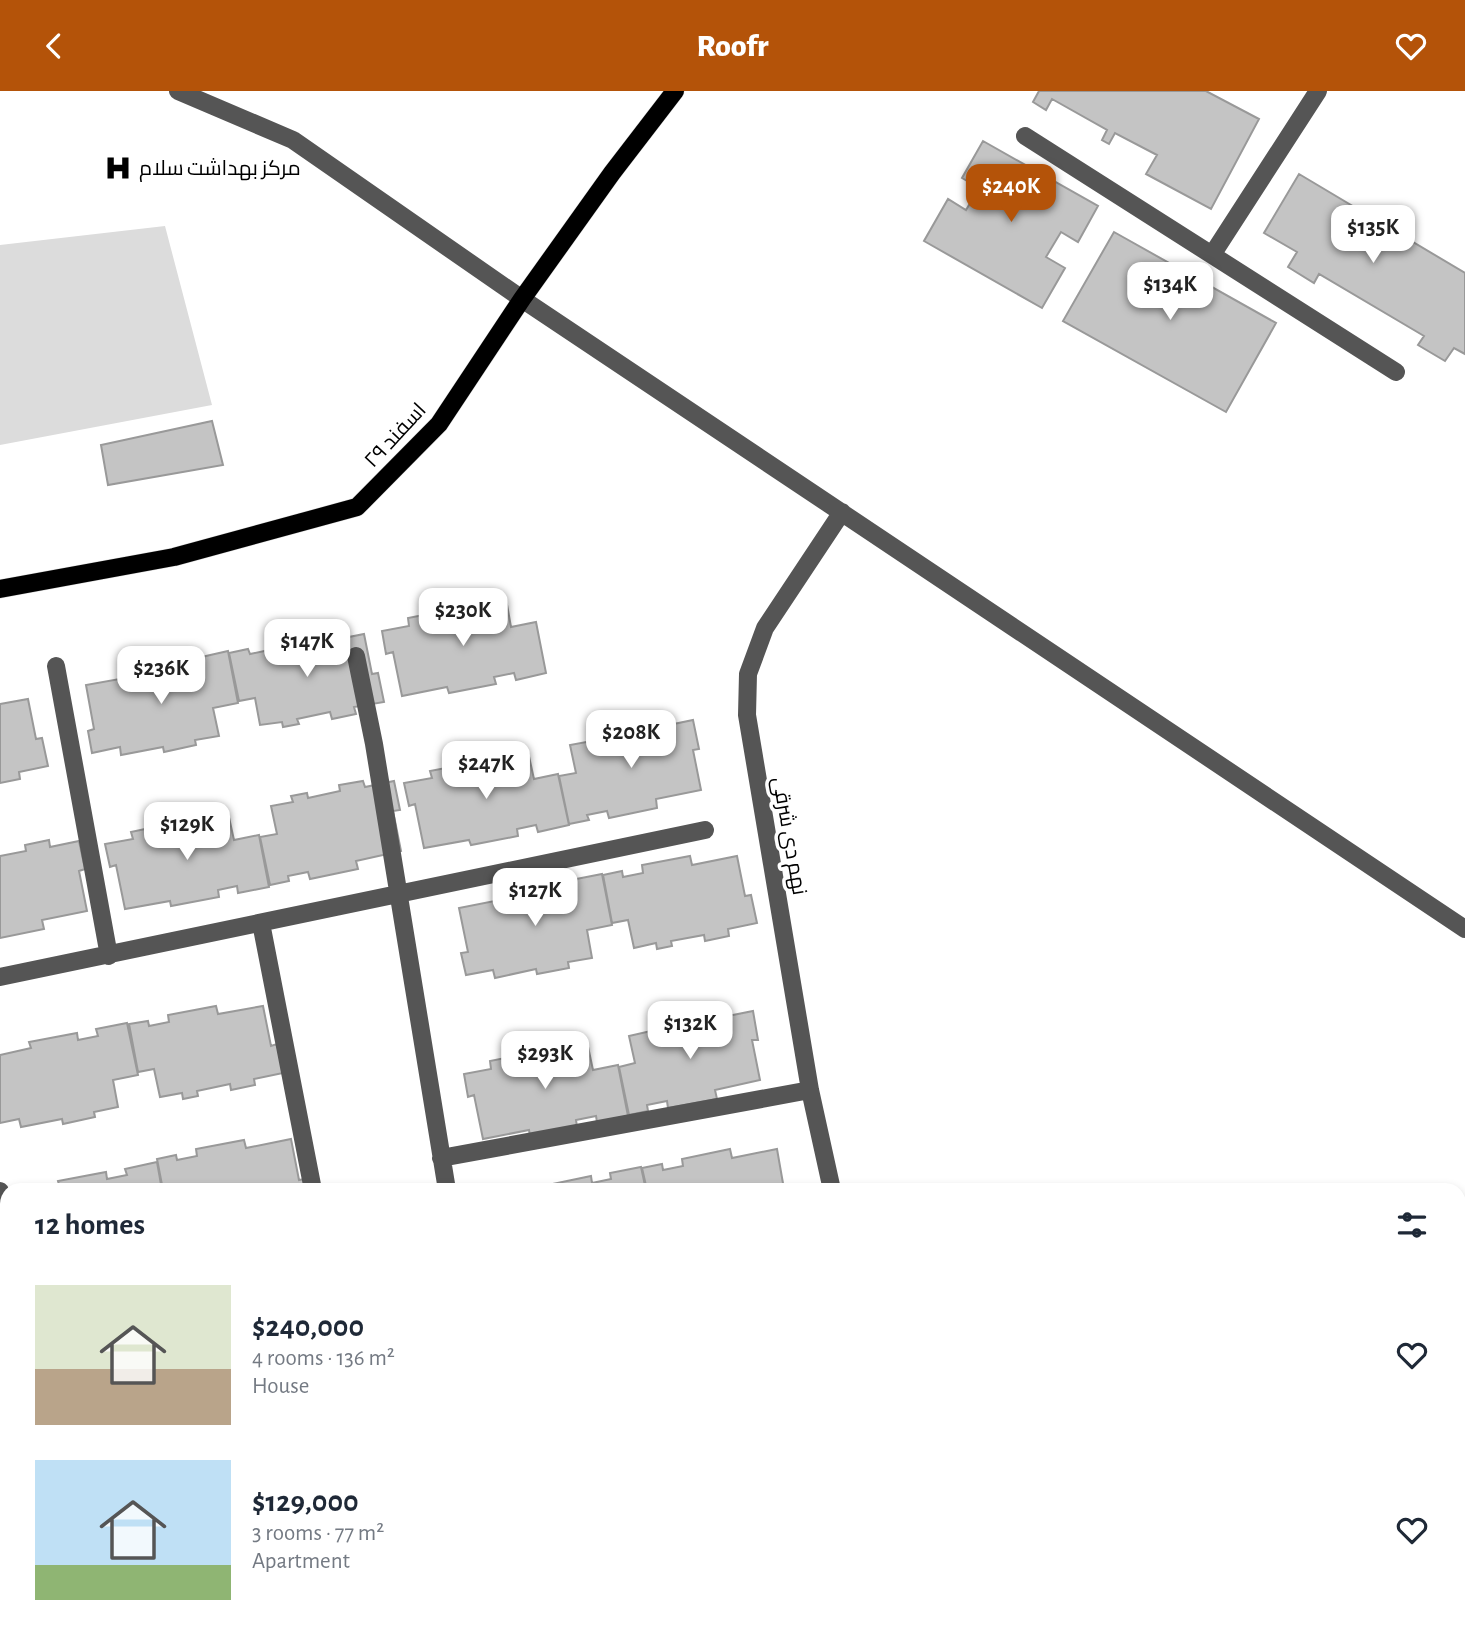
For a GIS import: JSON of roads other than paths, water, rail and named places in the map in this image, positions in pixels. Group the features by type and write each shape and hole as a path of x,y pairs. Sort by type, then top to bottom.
{"main road":[{"name":"۲۹ اسفند","path":"0,589 174,557 357,507 439,424 522,299 612,173 675,91"}],"street":[{"path":"178,91 293,140 522,299 1465,929"},
{"path":"1212,255 1318,91"},
{"path":"1025,136 1396,372"},
{"name":"نهم دی شرقی","path":"830,1183 810,1090 747,715 748,674 765,628 842,512"},
{"path":"356,656 374,744 446,1183"},
{"path":"56,666 109,956"},
{"path":"0,977 705,830"},
{"path":"261,923 312,1183"},
{"path":"441,1158 810,1090"}],"place":[{"name":"مرکز بهداشت سلام","path":"118,168"}]}
